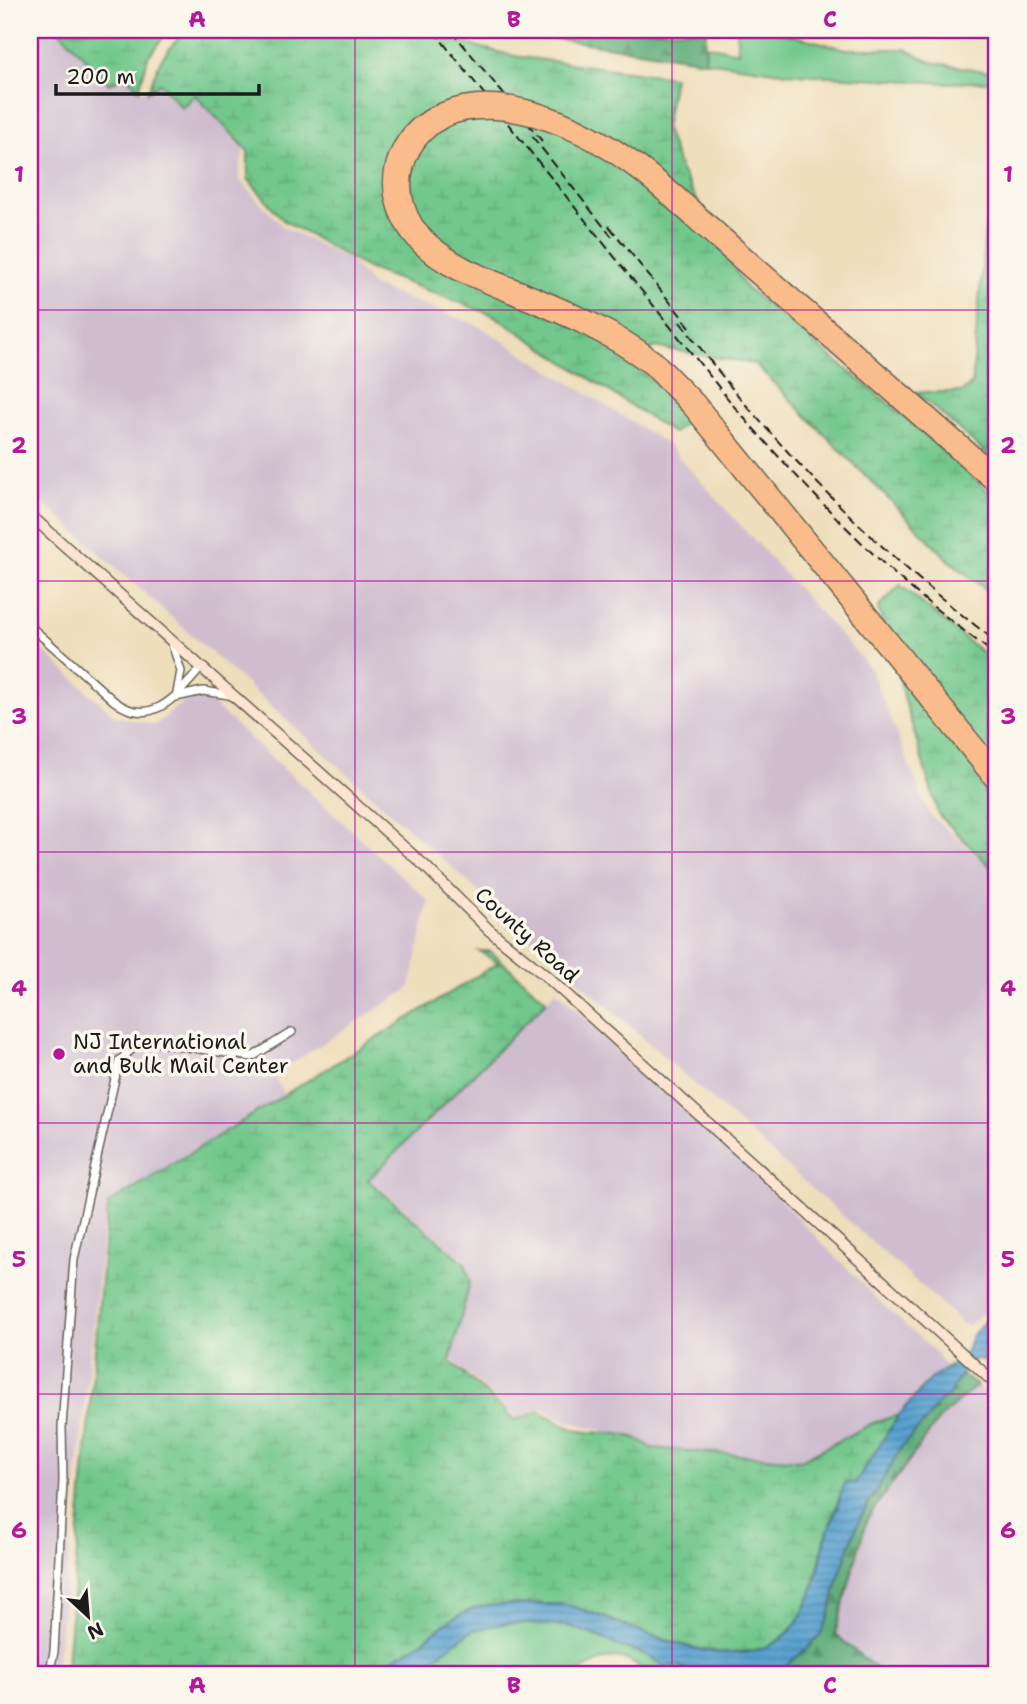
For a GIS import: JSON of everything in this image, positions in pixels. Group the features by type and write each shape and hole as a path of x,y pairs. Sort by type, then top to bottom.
{"highway":[{"path":"997,487 904,399 648,169 603,138 554,115 517,104 471,101 434,112 416,125 398,151 391,182 394,204 398,218 416,244 453,271 601,335 654,364 702,407 997,770"},
{"path":"654,364 997,786"},
{"path":"904,399 997,474"}],"main road":[{"name":"County Road","path":"30,515 425,866 489,930 546,976 997,1385"}],"street":[{"path":"31,629 122,707 139,711 154,709 175,697 202,667"},
{"path":"168,637 177,656 180,671 175,697"},
{"path":"175,697 208,691 236,697"},
{"path":"49,1674 54,1652 63,1481 62,1427 74,1259 119,1061 132,1049 149,1041 252,1057 292,1032"}],"shaded area":[{"path":"30,30 59,30 109,84 126,75 139,90 149,91 160,83 182,108 196,97 244,150 238,178 283,227 349,260 373,286 479,326 667,444 870,668 929,814 997,873 997,1301 967,1327 30,491"},
{"name":"NJ International and Bulk Mail Center","path":"30,642 115,716 155,725 183,702 204,696 429,901 410,988 273,1075 285,1095 106,1204 56,1674 30,1674"},
{"path":"556,991 739,1158 881,1303 937,1354 946,1367 930,1379 899,1415 873,1423 801,1460 650,1448 642,1440 566,1421 541,1408 516,1417 450,1358 471,1280 464,1260 369,1178"},
{"path":"977,1385 997,1403 997,1674 882,1674 835,1634 867,1519 939,1419"}],"green space":[{"path":"59,30 169,30 148,57 139,90 126,75 109,84"},
{"path":"185,30 412,30 514,56 674,77 665,127 680,169 745,287 887,402 997,499 997,598 951,562 755,364 654,347 637,369 655,383 689,420 673,433 493,315 367,268 283,220 248,179 248,151 195,95 182,108 160,83 148,91 161,59"},
{"path":"499,30 706,30 705,61"},
{"path":"736,30 771,30 846,49 906,49 931,62 997,73 997,81 947,83 795,74 705,61 706,45 738,52"},
{"path":"997,198 997,463 916,392 962,392 972,383 985,230"},
{"path":"900,585 997,665 997,873 938,814 878,608"},
{"path":"479,951 490,951 547,1001 368,1180 465,1263 470,1282 450,1361 515,1420 539,1411 575,1430 626,1435 651,1448 801,1460 873,1423 899,1415 855,1483 842,1488 810,1597 798,1620 789,1631 767,1646 741,1652 713,1651 683,1645 570,1606 511,1604 480,1607 462,1614 373,1674 66,1674 108,1204 498,963"},
{"path":"961,1374 977,1385 939,1419 867,1519 835,1634 882,1674 786,1674 781,1669 808,1648 829,1616 839,1576 859,1520 903,1445 939,1402 948,1396"},
{"path":"507,1623 569,1626 643,1653 665,1666 677,1665 691,1674 657,1674 615,1657 596,1663 577,1674 411,1674 473,1630"}],"water":[{"path":"997,1305 997,1327 986,1339 982,1351 985,1359 982,1361 976,1358 961,1374 948,1396 939,1402 903,1445 859,1520 821,1634 781,1669 759,1674 691,1674 678,1665 665,1666 642,1653 569,1626 507,1623 473,1630 411,1674 373,1674 454,1618 480,1607 498,1605 570,1606 683,1646 713,1652 742,1653 768,1647 790,1631 804,1610 814,1587 826,1538 845,1482 855,1483 899,1415 930,1379 959,1360 972,1336 987,1318 990,1308"}],"railway":[{"path":"433,30 756,432 897,576 997,656"},
{"path":"451,30 542,141"},
{"path":"532,136 612,237"},
{"path":"609,226 690,327"},
{"path":"680,322 746,405 804,469 897,560 997,642"}],"place":[{"name":"NJ International and Bulk Mail Center","path":"59,1054"}]}
